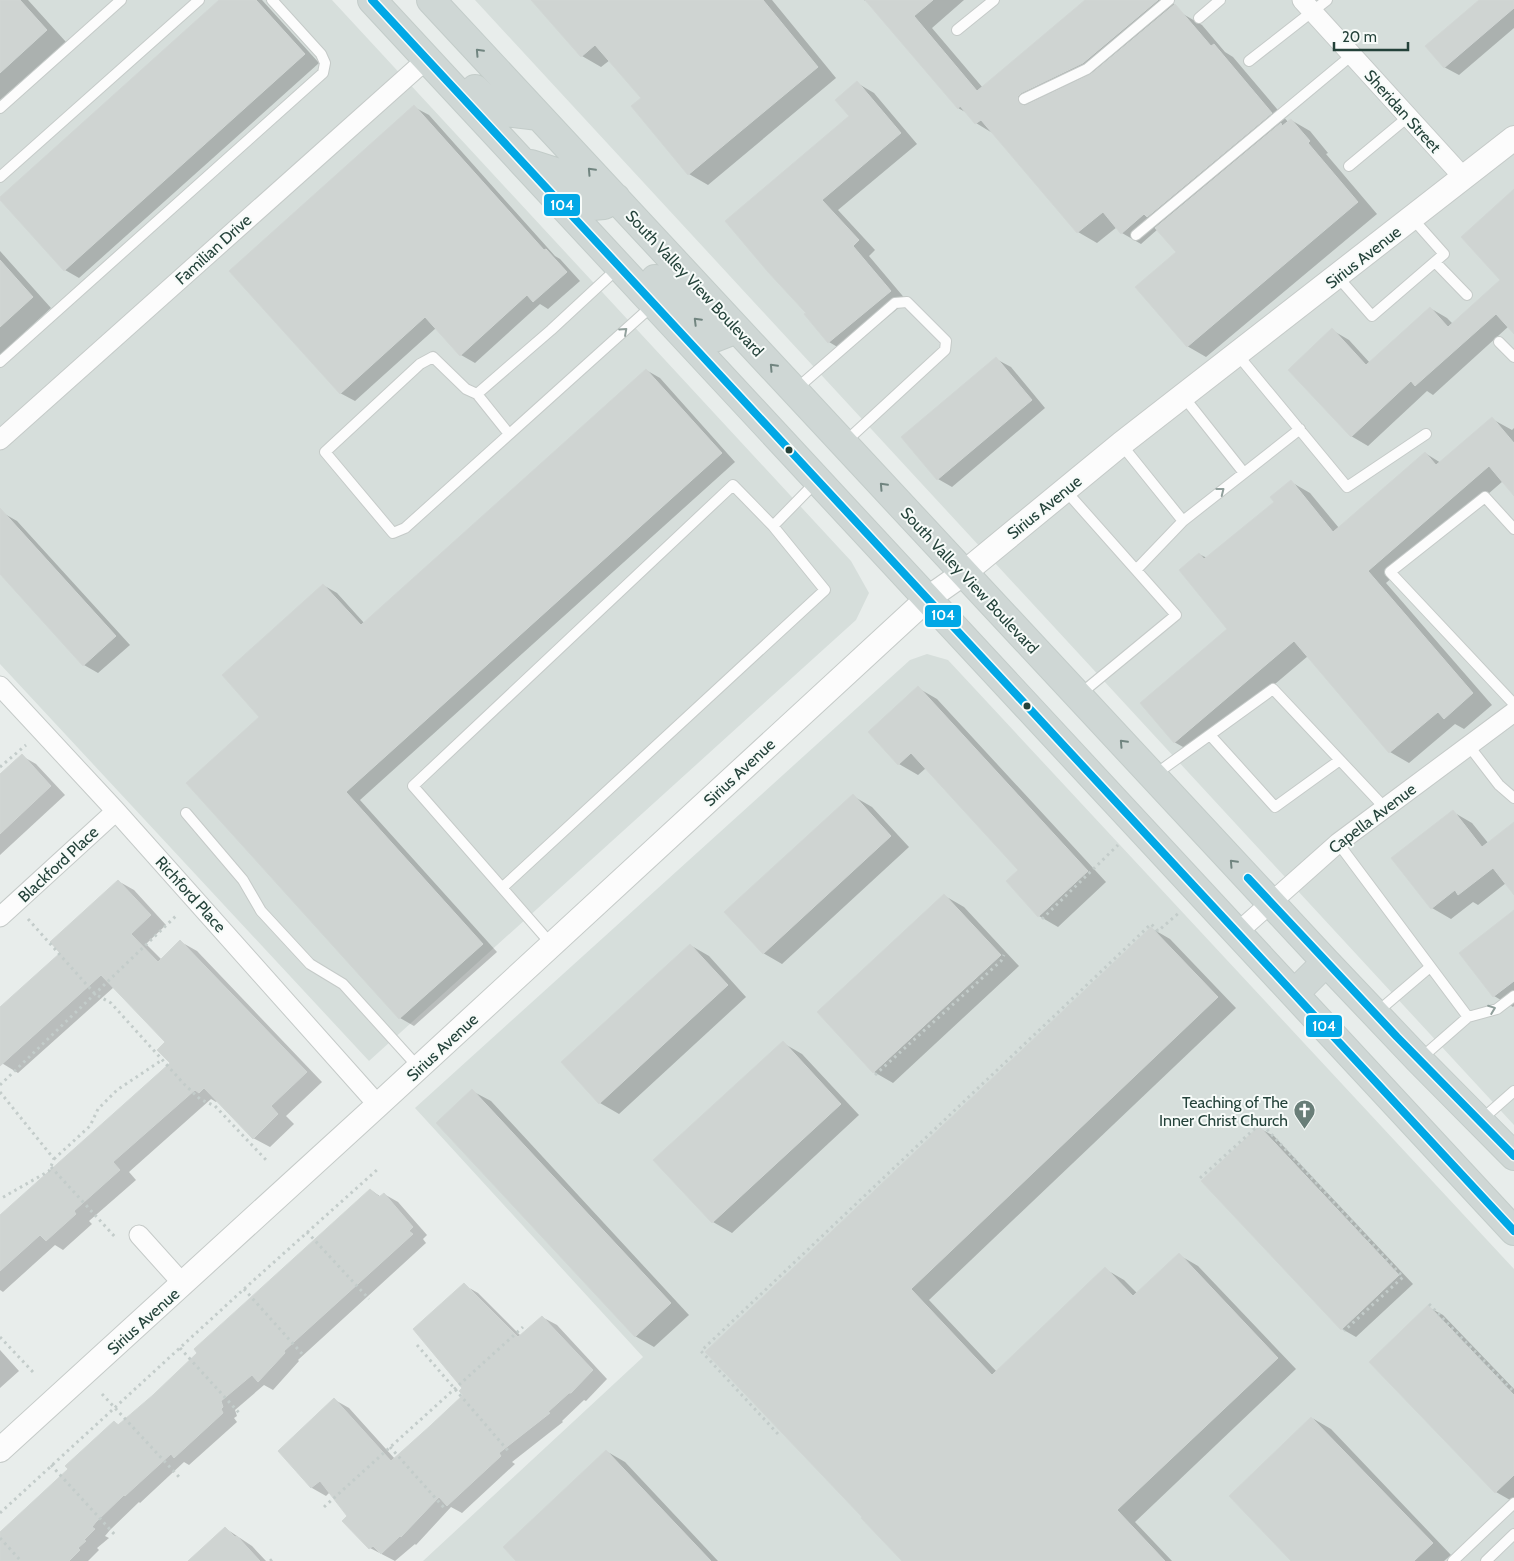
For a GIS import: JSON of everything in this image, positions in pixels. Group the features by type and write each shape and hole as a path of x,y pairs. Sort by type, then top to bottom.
{"main road":[{"path":"372,0 1294,994 1501,1206 1514,1231"},
{"name":"South Valley View Boulevard","path":"431,0 1326,962 1514,1156"},
{"path":"427,59 448,63 497,111 539,116"},
{"path":"521,160 559,173 592,206 604,205 616,198"},
{"path":"619,267 633,266 653,276 714,338 737,329"},
{"path":"1120,806 1153,776"},
{"path":"1294,994 1326,962"}],"street":[{"name":"Sheridan Street","path":"1307,6 1464,178"},
{"name":"Familian Drive","path":"0,440 427,59"},
{"name":"Sirius Avenue","path":"0,1450 419,1068 927,599 964,573 1121,444 1514,138"},
{"name":"Richford Place","path":"0,686 116,810 378,1105"},
{"name":"Capella Avenue","path":"1238,932 1338,843 1514,712"},
{"name":"Blackford Place","path":"0,917 116,810"},
{"path":"139,1235 183,1284"}],"lane":[{"path":"0,108 121,0"},
{"path":"0,177 200,0"},
{"path":"0,362 323,73 325,63 321,54 272,0"},
{"path":"957,30 994,0"},
{"path":"1024,99 1086,69 1169,0"},
{"path":"1199,18 1220,0"},
{"path":"1249,61 1307,6 1327,0"},
{"path":"1136,235 1352,55"},
{"path":"1349,166 1408,118"},
{"path":"1337,276 1372,316 1444,254 1412,218"},
{"path":"1435,262 1467,295"},
{"path":"477,394 563,320 619,267"},
{"path":"795,391 895,303 907,302 946,341 945,350 844,443"},
{"path":"509,434 477,394 466,389 433,357 420,364 325,452 393,534 405,528 654,304"},
{"path":"1499,342 1514,357"},
{"path":"1238,354 1347,487 1426,434"},
{"path":"1182,396 1244,474"},
{"path":"1136,570 1183,522 1300,429"},
{"path":"1121,444 1183,522"},
{"path":"773,526 817,480"},
{"path":"503,887 825,590 773,526 733,485 413,786 552,945"},
{"path":"1065,490 1176,615 1078,696"},
{"path":"1514,528 1485,497 1390,572 1514,704"},
{"path":"1153,776 1273,689 1385,808"},
{"path":"1210,735 1275,807 1340,760"},
{"path":"1469,746 1499,785 1514,798"},
{"path":"186,813 243,880 261,911 310,964 343,984 419,1068"},
{"path":"1338,843 1468,1017"},
{"path":"1375,1014 1430,967"},
{"path":"1419,1060 1468,1017 1497,1009 1514,996"},
{"path":"1480,1122 1514,1092"},
{"path":"1453,1561 1514,1503"},
{"path":"1486,1561 1514,1534"}],"path":[{"path":"0,767 42,730"},
{"path":"1042,919 1118,845"},
{"path":"0,1085 195,898"},
{"path":"14,904 95,994 111,1003 200,1099 215,1106 267,1160"},
{"path":"778,1434 701,1351 1151,924 1158,931 1180,912"},
{"path":"875,1075 1001,961 1004,955"},
{"path":"0,1199 49,1171 54,1159 90,1126 98,1109 117,1090 163,1060"},
{"path":"0,1092 54,1159"},
{"path":"1200,1178 1261,1123 1403,1278 1344,1331"},
{"path":"51,1167 119,1241"},
{"path":"0,1513 244,1288 379,1168"},
{"path":"308,1232 369,1299"},
{"path":"244,1288 304,1356"},
{"path":"1430,1304 1514,1392"},
{"path":"324,1506 523,1327"},
{"path":"0,1337 33,1372"},
{"path":"417,1346 510,1453"},
{"path":"180,1348 240,1415"},
{"path":"102,1394 180,1478"},
{"path":"390,1447 446,1510"},
{"path":"51,1466 116,1536"},
{"path":"0,1538 21,1561"},
{"path":"270,1561 274,1558"}],"shaded area":[{"path":"0,0 332,0 851,561 869,593 856,620 369,1061 0,664"},
{"path":"475,0 1514,0 1514,1125"},
{"path":"927,654 948,660 1514,1269 1514,1561 423,1561 643,1357 415,1108 910,660"}],"building":[{"path":"0,0 20,0 47,30 0,73"},
{"path":"219,0 256,0 305,54 64,271 0,200 0,197"},
{"path":"531,0 763,0 818,67 688,175 631,106 641,98 595,45 581,57"},
{"path":"865,0 933,0 914,16 977,91 1085,0 1158,0 1083,63 1021,93 1018,96 1018,101 1024,106 1091,74 1175,4 1211,46 1214,44 1272,113 1147,217 1144,214 1121,234 1103,212 1077,233 981,120 975,124 960,106 958,109"},
{"path":"1479,0 1514,0 1514,8 1444,68 1425,46"},
{"path":"857,81 901,133 822,200 859,240 853,246 891,291 828,343 804,314 806,313 725,221 849,116 835,100"},
{"path":"414,105 544,250 546,249 567,272 533,302 527,295 460,356 425,317 340,394 229,271"},
{"path":"1291,119 1310,141 1308,143 1358,202 1187,347 1135,287 1176,252 1155,228 1281,123 1282,126"},
{"path":"1514,189 1514,334 1496,314 1415,386 1411,381 1351,437 1288,370 1332,328 1366,365 1430,307 1448,327 1500,280 1461,237"},
{"path":"0,260 33,297 0,327"},
{"path":"996,357 1032,400 937,480 901,437"},
{"path":"646,369 722,453 346,792 483,944 399,1019 186,783 259,717 222,675 323,584 361,625"},
{"path":"1492,417 1514,443 1514,496 1489,466 1368,571 1473,693 1444,719 1438,712 1389,753 1294,641 1174,743 1140,703 1227,629 1179,570 1199,553 1204,559 1274,502 1270,497 1291,480 1333,532 1425,452 1436,465"},
{"path":"0,508 116,636 83,666 0,574"},
{"path":"918,686 1088,871 1038,917 1006,881 1018,870 911,753 898,765 868,732"},
{"path":"22,754 51,786 0,834 0,774"},
{"path":"853,794 891,836 763,954 724,912"},
{"path":"1453,810 1482,847 1514,822 1514,895 1493,868 1458,895 1455,890 1431,909 1391,858"},
{"path":"118,880 151,915 131,934 158,962 180,940 307,1072 271,1106 278,1114 253,1139 204,1088 199,1093 195,1090 113,1162 120,1170 74,1211 76,1214 46,1241 40,1235 0,1271 0,1215 170,1063 157,1050 165,1042 101,975 0,1066 0,1007 60,953 50,942"},
{"path":"944,894 1001,955 873,1073 817,1012"},
{"path":"1514,910 1514,981 1493,997 1459,953"},
{"path":"1151,927 1218,997 911,1289 992,1375 1105,1267 1133,1296 1179,1253 1278,1358 1117,1510 1165,1561 902,1561 705,1352"},
{"path":"690,944 728,985 599,1104 561,1062"},
{"path":"783,1041 841,1104 712,1223 653,1160"},
{"path":"472,1089 671,1303 635,1337 436,1123"},
{"path":"1259,1126 1399,1275 1341,1330 1201,1181"},
{"path":"370,1189 379,1197 384,1193 413,1227 409,1231 413,1234 284,1351 285,1353 258,1382 252,1375 221,1401 223,1413 174,1458 171,1454 124,1495 96,1522 92,1527 95,1529 78,1548 80,1550 69,1561 0,1561 0,1532 68,1469 65,1466 114,1421 118,1425 153,1395 197,1353 194,1349"},
{"path":"464,1283 518,1337 542,1316 593,1370 571,1393 548,1412 550,1413 499,1453 501,1456 447,1506 439,1497 401,1537 381,1554 373,1546 369,1549 342,1521 347,1516 320,1481 311,1488 278,1451 334,1398 391,1461 430,1426 463,1395 459,1391 462,1388 413,1329"},
{"path":"1428,1305 1514,1395 1514,1475 1495,1493 1369,1362"},
{"path":"1311,1417 1433,1543 1414,1561 1291,1561 1229,1496"},
{"path":"606,1450 711,1561 516,1561 503,1547"},
{"path":"225,1527 235,1537 237,1536 260,1561 188,1561"}],"transit line":[{"name":"104","path":"372,0 1514,1231"},
{"name":"104","path":"1248,878 1397,1037 1514,1156"}],"place":[{"name":"Teaching of The Inner Christ Church","path":"1304,1130"}]}
